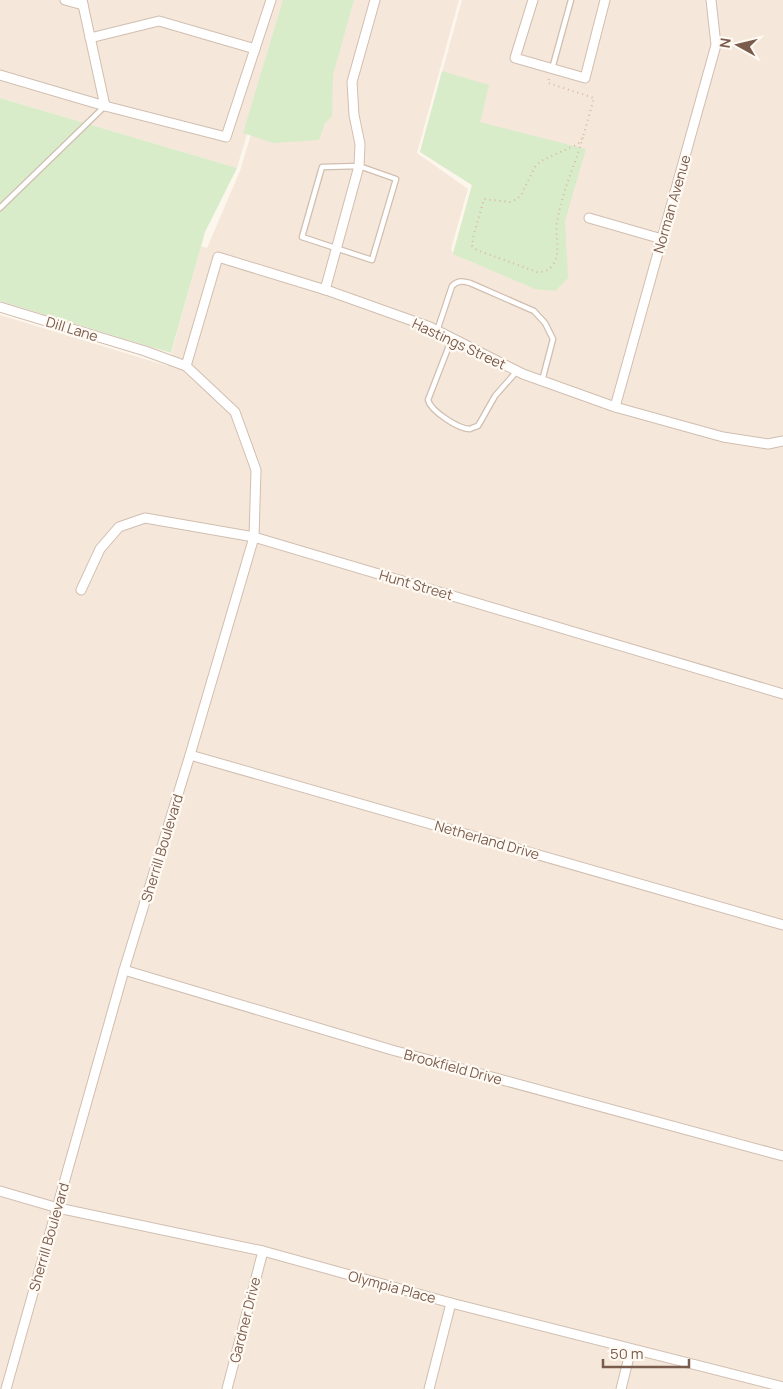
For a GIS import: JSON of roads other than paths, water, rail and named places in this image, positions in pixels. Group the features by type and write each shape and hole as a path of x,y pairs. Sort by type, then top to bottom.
{"street":[{"path":"65,0 82,3 106,106"},
{"path":"0,75 106,106 226,137 271,0"},
{"path":"325,290 360,166 360,144 354,115 352,82 375,0"},
{"path":"533,0 515,58 585,78 605,0"},
{"name":"Norman Avenue","path":"615,407 716,44 711,0"},
{"path":"90,38 159,22 255,50"},
{"path":"589,218 662,239"},
{"name":"Hastings Street","path":"186,366 218,257 325,290 437,331 518,372 615,407 723,437 768,444 783,441"},
{"name":"Dill Lane","path":"0,308 145,351"},
{"name":"Sherrill Boulevard","path":"6,1389 124,970 254,537 256,470 235,412 186,366 145,351"},
{"name":"Hunt Street","path":"81,590 100,549 119,527 145,518 254,537 783,694"},
{"name":"Netherland Drive","path":"190,754 783,925"},
{"name":"Brookfield Drive","path":"124,970 392,1050 783,1156"},
{"name":"Olympia Place","path":"0,1191 58,1208 263,1251 451,1303 783,1387"},
{"name":"Gardner Drive","path":"227,1389 263,1251"},
{"path":"430,1389 451,1303"},
{"path":"621,1389 631,1349"}],"lane":[{"path":"552,69 571,0"},
{"path":"0,208 106,106"},
{"path":"360,166 396,179 372,260 302,237 322,167 360,166"},
{"path":"437,331 452,286 456,282 462,281 478,286 534,311 545,323 553,339 542,381"},
{"path":"452,338 428,400 430,406 439,414 458,425 470,429 478,426 495,396 518,372"}]}
